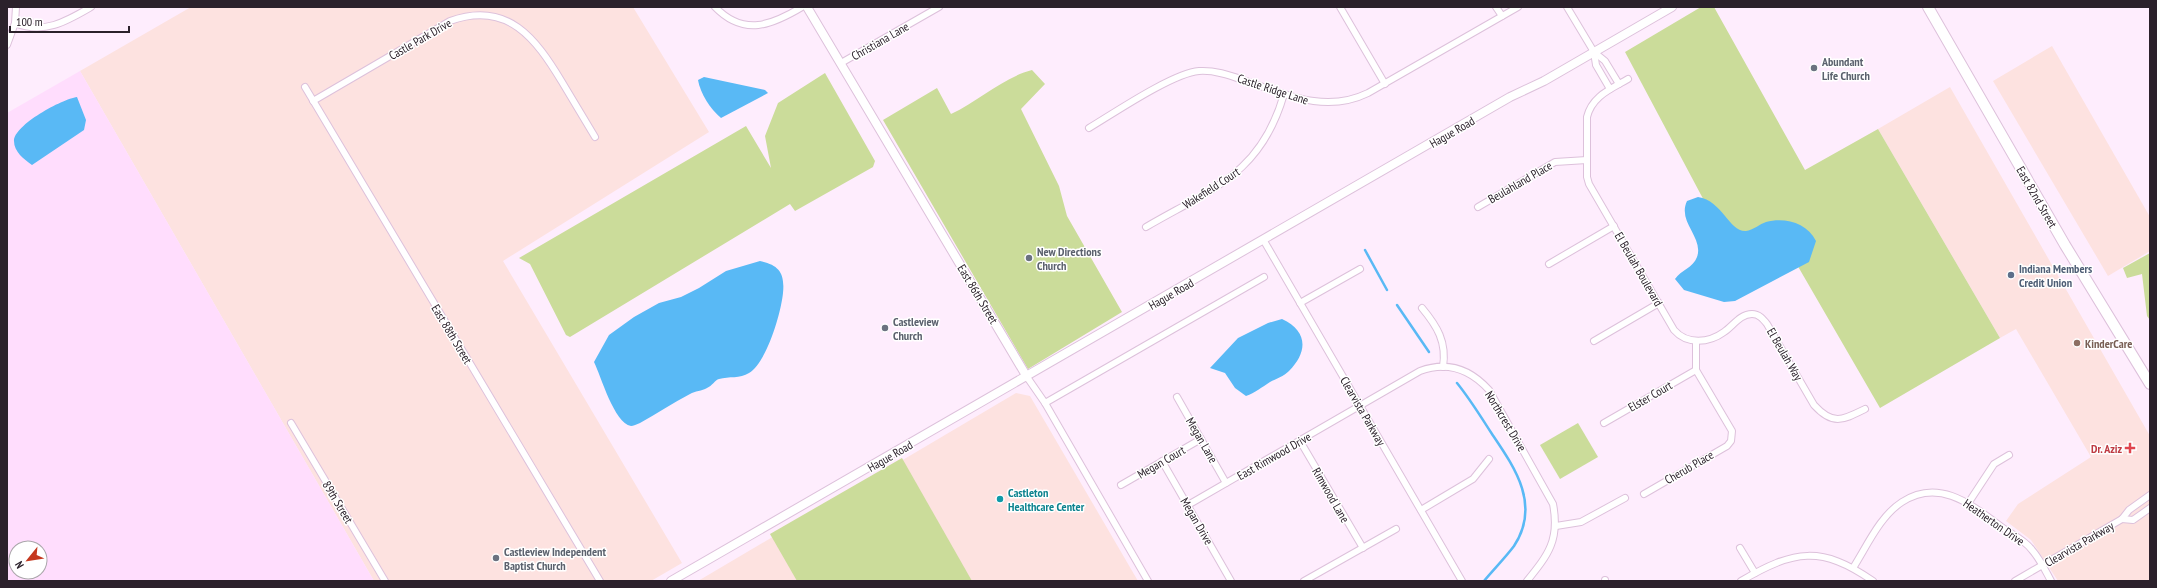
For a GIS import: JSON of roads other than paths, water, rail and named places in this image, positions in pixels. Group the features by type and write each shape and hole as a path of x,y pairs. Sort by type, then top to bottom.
{"main road":[{"name":"East 82nd Street","path":"1928,7 2065,245 2150,384"}],"street":[{"path":"7,44 15,23 16,7"},
{"path":"15,23 33,28 56,25 91,7"},
{"path":"716,7 731,19 752,26 778,21 802,7"},
{"name":"East 86th Street","path":"807,7 1027,377 1045,403 1148,581"},
{"name":"Christiana Lane","path":"841,64 940,7"},
{"path":"1340,7 1385,84"},
{"path":"1496,7 1502,16"},
{"name":"Castle Ridge Lane","path":"1089,128 1177,77 1196,72 1210,71 1226,74 1284,94 1314,102 1335,103 1360,97 1518,7"},
{"path":"1567,7 1594,52 1605,61 1619,84"},
{"name":"Hague Road","path":"671,581 1264,241 1510,97 1594,52 1672,7"},
{"name":"Castle Park Drive","path":"313,101 450,21 468,15 490,14 512,20 533,37 595,137"},
{"path":"1594,52 1596,65 1610,89"},
{"name":"El Beulah Boulevard","path":"1628,79 1610,89 1594,101 1588,112 1587,160 1589,184 1676,332 1687,339 1696,341"},
{"name":"East 88th Street","path":"305,87 600,581"},
{"name":"Wakefield Court","path":"1146,227 1224,182 1247,164 1269,134 1277,118 1284,94"},
{"name":"Beulahland Place","path":"1478,207 1555,162 1587,160"},
{"path":"1549,264 1614,226"},
{"name":"Clearvista Parkway","path":"1264,241 1462,581"},
{"path":"1300,302 1360,268"},
{"path":"1045,403 1264,277"},
{"path":"1594,340 1659,303"},
{"path":"1422,308 1432,320 1440,335 1444,348 1443,366"},
{"name":"El Beulah Way","path":"1696,341 1714,338 1742,317 1752,314 1760,316 1767,324 1814,405 1822,414 1832,420 1844,420 1865,409"},
{"path":"1696,341 1696,370"},
{"name":"Northcrest Drive","path":"1361,407 1420,371 1443,366 1459,369 1471,374 1489,390 1551,498 1556,526 1549,551 1527,581"},
{"name":"Elster Court","path":"1604,423 1696,370"},
{"name":"Cherub Place","path":"1644,494 1727,446 1732,439 1732,432 1696,370"},
{"name":"Megan Lane","path":"1177,397 1226,483"},
{"name":"East Rimwood Drive","path":"1188,505 1361,407"},
{"name":"89th Street","path":"290,423 385,581"},
{"name":"Megan Court","path":"1121,485 1201,439"},
{"name":"Rimwood Lane","path":"1300,442 1363,548"},
{"path":"1969,502 1994,464 2009,455"},
{"path":"1421,510 1473,479 1489,459"},
{"name":"Megan Drive","path":"1162,461 1231,581"},
{"name":"Heatherton Drive","path":"1853,568 1886,517 1905,500 1927,493 1941,493 1952,495 1969,502 2031,548 2051,581"},
{"name":"Clearvista Parkway","path":"2015,581 2122,519 2129,510 2150,495"},
{"path":"1556,526 1581,522 1625,498"},
{"name":"Clearvista Parkway","path":"2122,519 2133,520 2150,508"},
{"path":"1304,581 1396,529"},
{"path":"1740,548 1755,573"},
{"path":"1741,581 1778,561 1803,556 1829,558 1853,568 1873,581"}],"water":[{"path":"704,77 765,90 768,93 721,118 710,106 701,90 698,80"},
{"path":"77,97 86,120 84,130 32,165 20,155 16,149 14,141 16,135 30,121 40,114 61,102"},
{"path":"1698,197 1714,204 1735,227 1740,230 1746,231 1766,222 1781,220 1801,226 1812,235 1816,241 1809,262 1735,301 1724,302 1684,290 1675,279 1680,273 1693,264 1697,257 1698,250 1697,243 1685,216 1685,209 1687,201"},
{"path":"760,261 772,265 782,275 783,293 782,302 772,336 762,359 756,367 746,375 718,380 709,387 690,394 640,423 631,426 625,423 619,417 614,408 594,362 609,335 634,317 659,303 681,297 699,288 726,271"},
{"path":"1282,319 1291,324 1297,330 1301,336 1302,342 1300,357 1285,374 1246,396 1235,388 1225,373 1210,368 1238,338 1268,323"}],"waterway":[{"path":"1365,250 1387,290"},
{"path":"1397,305 1429,352"},
{"path":"1457,383 1509,460 1522,487 1525,502 1525,516 1522,531 1514,546 1484,581"}],"place":[{"name":"Abundant Life Church","path":"1814,68"},
{"name":"New Directions Church","path":"1029,258"},
{"name":"Indiana Members Credit Union","path":"2011,275"},
{"name":"Castleview Church","path":"885,328"},
{"name":"KinderCare","path":"2077,343"},
{"name":"Dr. Aziz","path":"2130,448"},
{"name":"Castleton Healthcare Center","path":"1000,499"},
{"name":"Castleview Independent Baptist Church","path":"496,558"}]}
